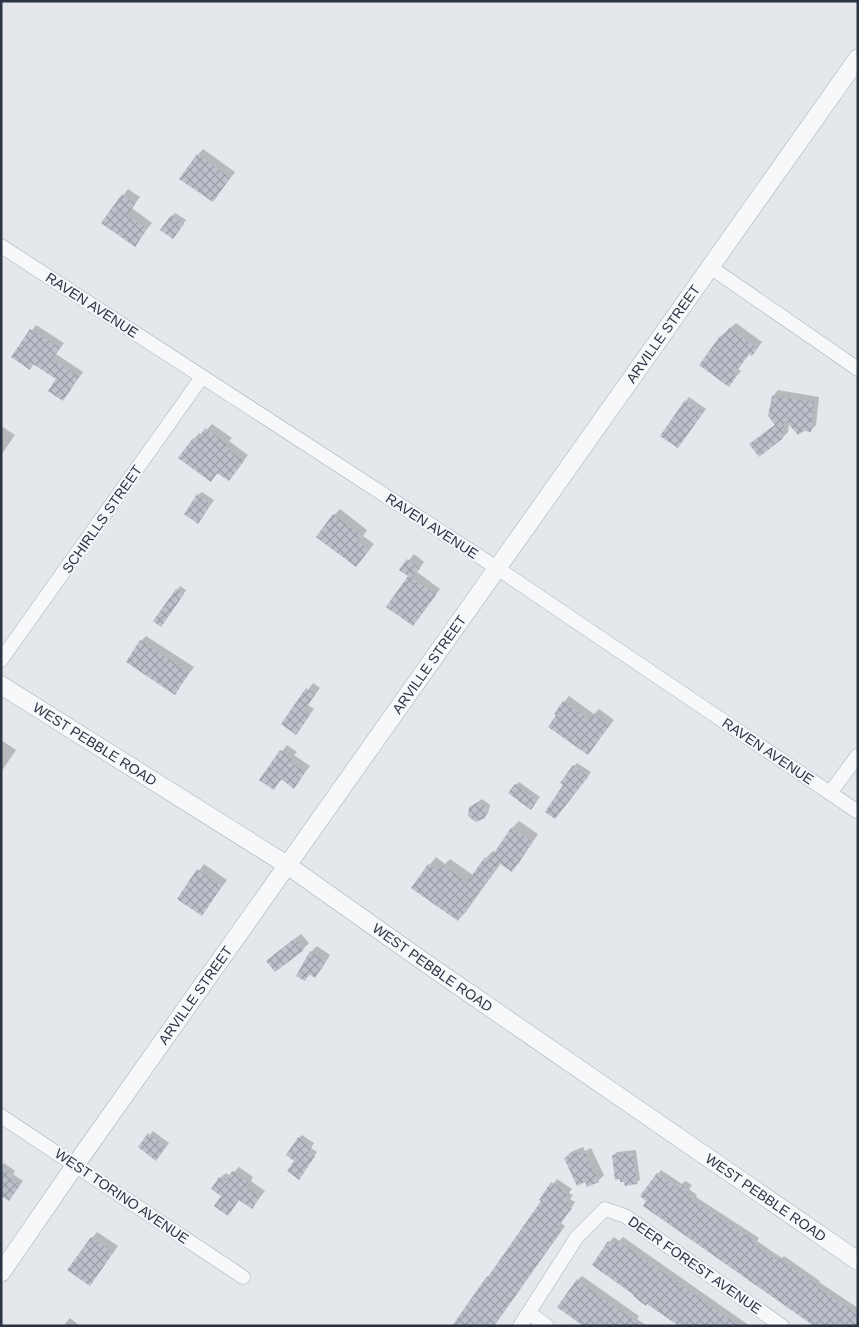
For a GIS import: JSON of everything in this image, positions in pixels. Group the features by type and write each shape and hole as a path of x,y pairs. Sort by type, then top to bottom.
{"street":[{"name":"ARVILLE STREET","path":"1,1273 76,1164 858,58"},
{"name":"RAVEN AVENUE","path":"1,246 497,568 858,812"},
{"path":"710,267 858,369"},
{"name":"SCHIRLLS STREET","path":"1,660 202,377"},
{"name":"WEST PEBBLE ROAD","path":"1,685 287,865 437,971 858,1261"},
{"path":"830,793 858,755"},
{"name":"WEST TORINO AVENUE","path":"1,1116 76,1164 243,1277"},
{"name":"DEER FOREST AVENUE","path":"529,1313 577,1236 605,1209 625,1216 782,1326"},
{"path":"520,1326 529,1313 547,1326"}],"building":[{"path":"197,154 230,178 213,202 179,179"},
{"path":"122,194 135,204 127,215 147,229 135,247 101,223"},
{"path":"171,215 184,224 173,239 160,230"},
{"path":"729,328 758,348 752,356 749,354 734,375 736,377 729,387 699,365 720,336 722,337"},
{"path":"30,329 60,348 52,359 79,377 63,401 48,391 56,379 33,364 30,370 11,357"},
{"path":"772,396 814,402 811,432 804,431 798,435 785,420 782,439 759,457 749,444 775,425 768,416"},
{"path":"685,400 703,413 678,448 660,436"},
{"path":"205,428 227,444 225,447 244,461 229,481 217,473 211,482 178,458 193,438 197,440"},
{"path":"197,494 211,504 198,524 184,514"},
{"path":"333,514 362,536 358,542 369,550 356,567 316,537"},
{"path":"407,559 420,568 412,578 436,595 413,626 386,607 408,576 399,570"},
{"path":"176,589 184,594 161,627 153,621"},
{"path":"140,640 189,673 175,695 126,662"},
{"path":"306,688 315,694 303,711 310,715 296,735 281,724"},
{"path":"563,701 589,720 593,714 609,726 588,755 548,727"},
{"path":"280,750 292,758 290,762 305,772 294,789 281,779 274,790 259,780"},
{"path":"573,765 588,777 555,819 545,812 563,785 560,783"},
{"path":"515,784 537,801 531,810 508,793"},
{"path":"478,802 487,808 485,818 476,822 468,816 469,807"},
{"path":"511,828 532,842 512,872 499,863 458,921 411,888 428,864 438,871 442,865 467,882 485,857 489,860"},
{"path":"197,869 222,886 202,916 177,899"},
{"path":"295,938 304,950 275,972 266,961"},
{"path":"310,951 325,961 315,978 309,974 305,981 296,976"},
{"path":"148,1133 166,1147 156,1161 138,1147"},
{"path":"298,1137 312,1147 308,1152 315,1156 299,1180 287,1171 294,1161 286,1155"},
{"path":"577,1152 579,1156 585,1153 599,1182 587,1187 585,1182 577,1186 564,1158"},
{"path":"633,1153 637,1184 625,1186 624,1182 620,1182 620,1179 615,1180 612,1155"},
{"path":"1,1167 12,1175 10,1178 20,1185 9,1201 1,1196"},
{"path":"232,1171 249,1183 246,1187 260,1197 252,1209 239,1200 228,1216 214,1206 221,1196 211,1189 219,1177 225,1182"},
{"path":"657,1173 678,1188 680,1184 689,1190 686,1194 694,1201 756,1242 754,1245 778,1261 779,1259 817,1285 816,1287 858,1314 858,1326 814,1326 643,1206 646,1201 640,1196"},
{"path":"551,1182 568,1194 566,1198 569,1200 567,1204 572,1208 557,1228 561,1231 494,1326 452,1326 541,1201 539,1200"},
{"path":"91,1237 113,1253 90,1286 67,1270"},
{"path":"608,1241 614,1245 618,1241 739,1326 679,1326 647,1304 646,1306 634,1295 592,1265"},
{"path":"577,1279 643,1326 583,1326 557,1307"}]}
